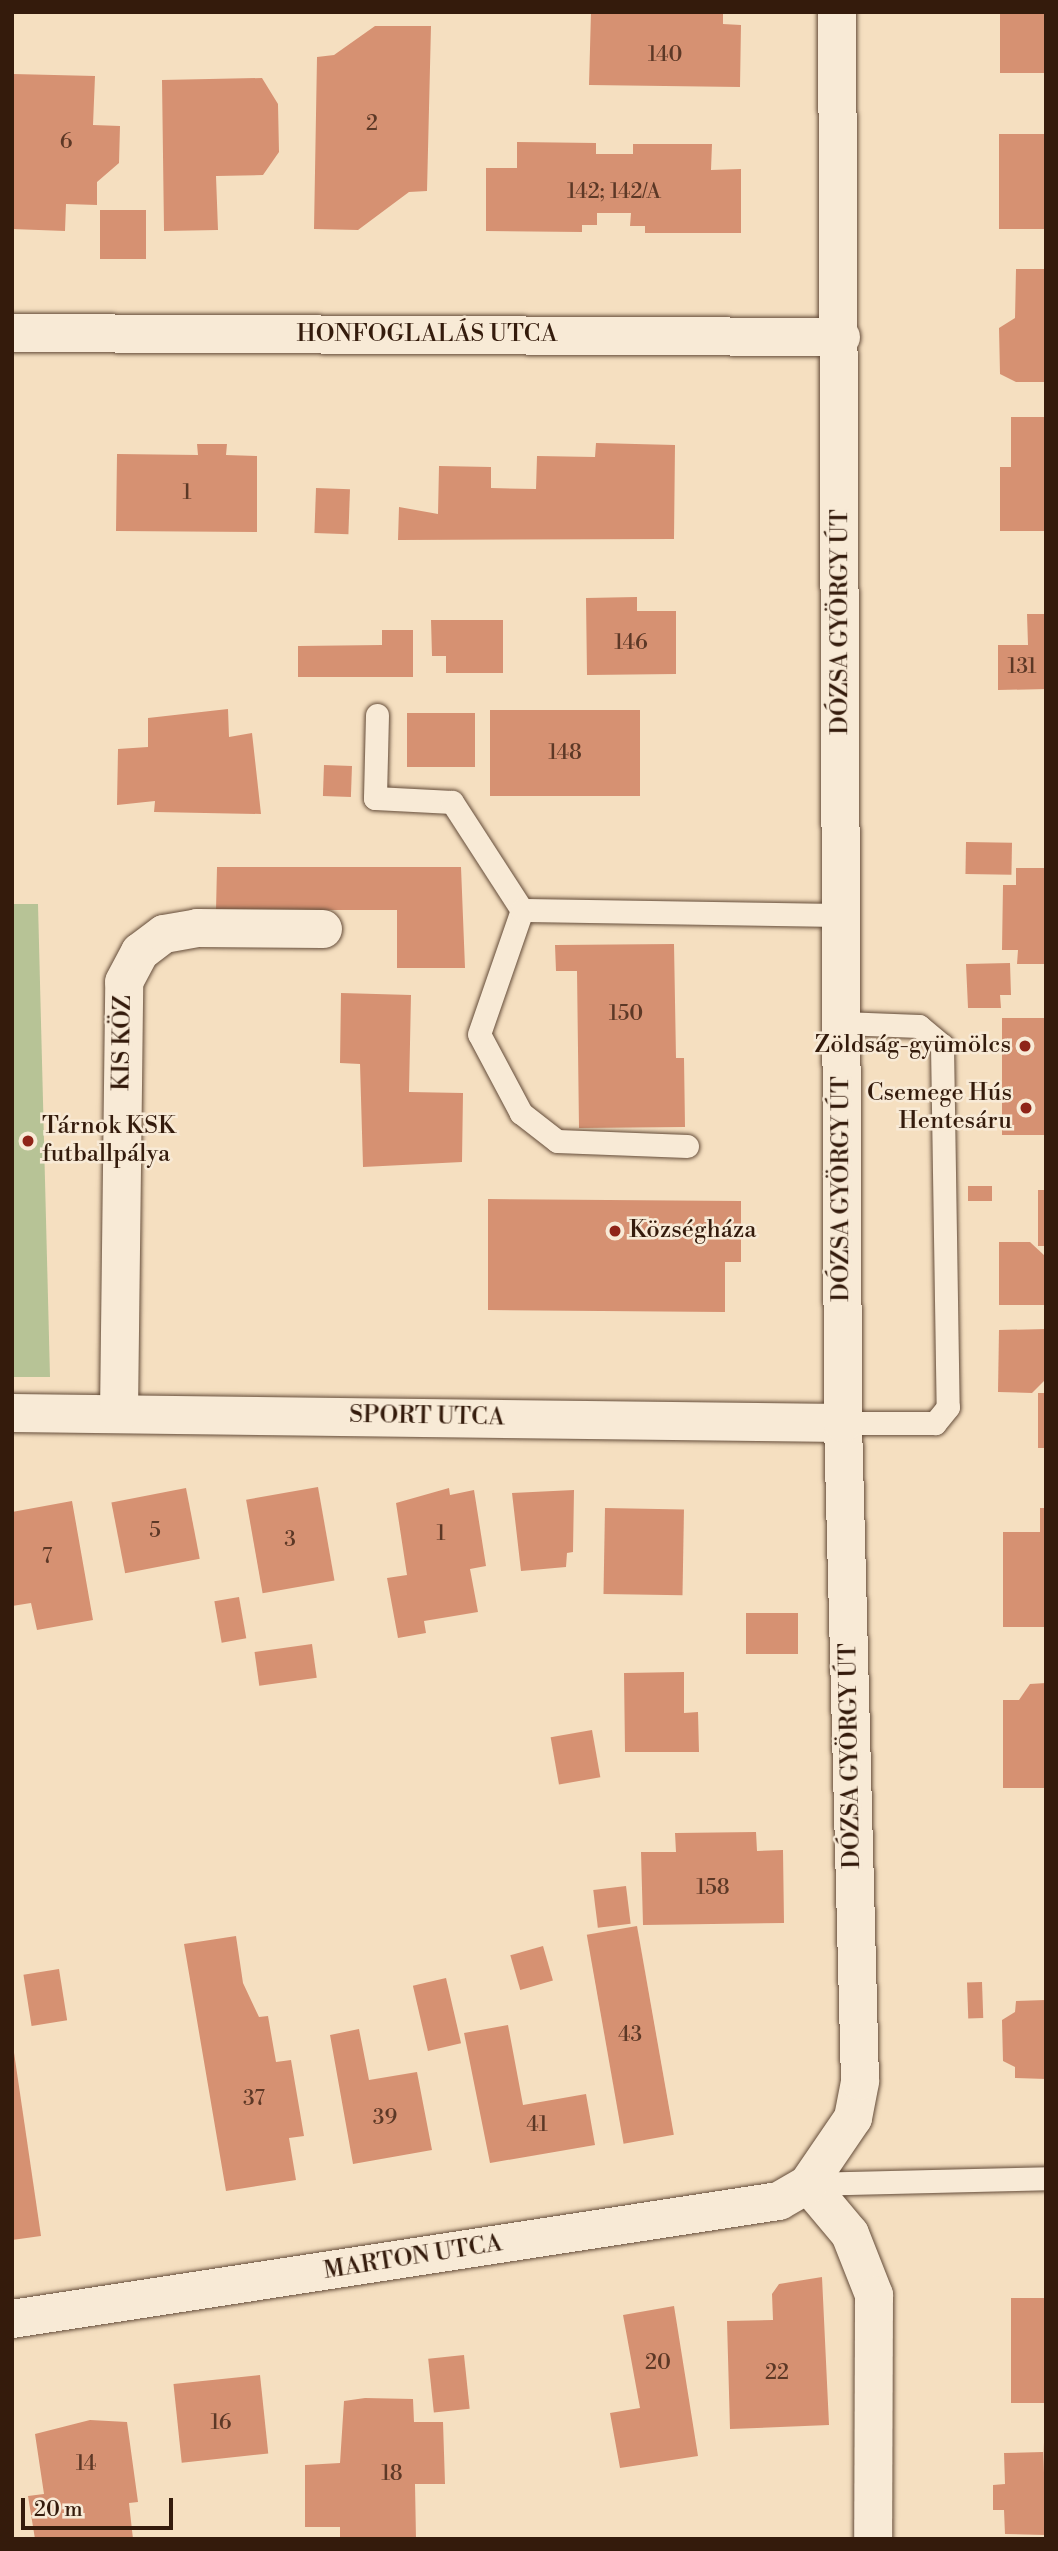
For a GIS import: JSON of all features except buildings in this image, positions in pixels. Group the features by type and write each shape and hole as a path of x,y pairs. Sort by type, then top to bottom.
{"street":[{"name":"DÓZSA GYÖRGY ÚT","path":"808,2184 841,2140 860,2081 843,1423 841,337 837,12"},
{"name":"HONFOGLALÁS UTCA","path":"12,333 841,337"},
{"name":"KIS KÖZ","path":"119,1413 124,982 140,952 164,934 197,928 323,929"},
{"name":"SPORT UTCA","path":"12,1413 843,1423"},
{"name":"MARTON UTCA","path":"12,2319 751,2207 808,2184"},
{"path":"808,2184 850,2234 874,2295 873,2539"}],"lane":[{"path":"377,715 375,798 452,802 522,910"},
{"path":"522,910 842,915"},
{"path":"522,910 479,1034 521,1113 557,1141 687,1146"},
{"path":"842,1023 919,1026 942,1045 948,1407 935,1423 843,1423"},
{"path":"808,2184 1046,2178"}],"green space":[{"name":"Tárnok KSK futballpálya","path":"12,904 38,904 50,1377 12,1377"}],"place":[{"name":"Zöldság-gyümölcs","path":"1025,1046"},
{"name":"Csemege Hús Hentesáru","path":"1026,1108"},
{"name":"Tárnok KSK futballpálya","path":"28,1141"},
{"name":"Községháza","path":"615,1231"}]}
